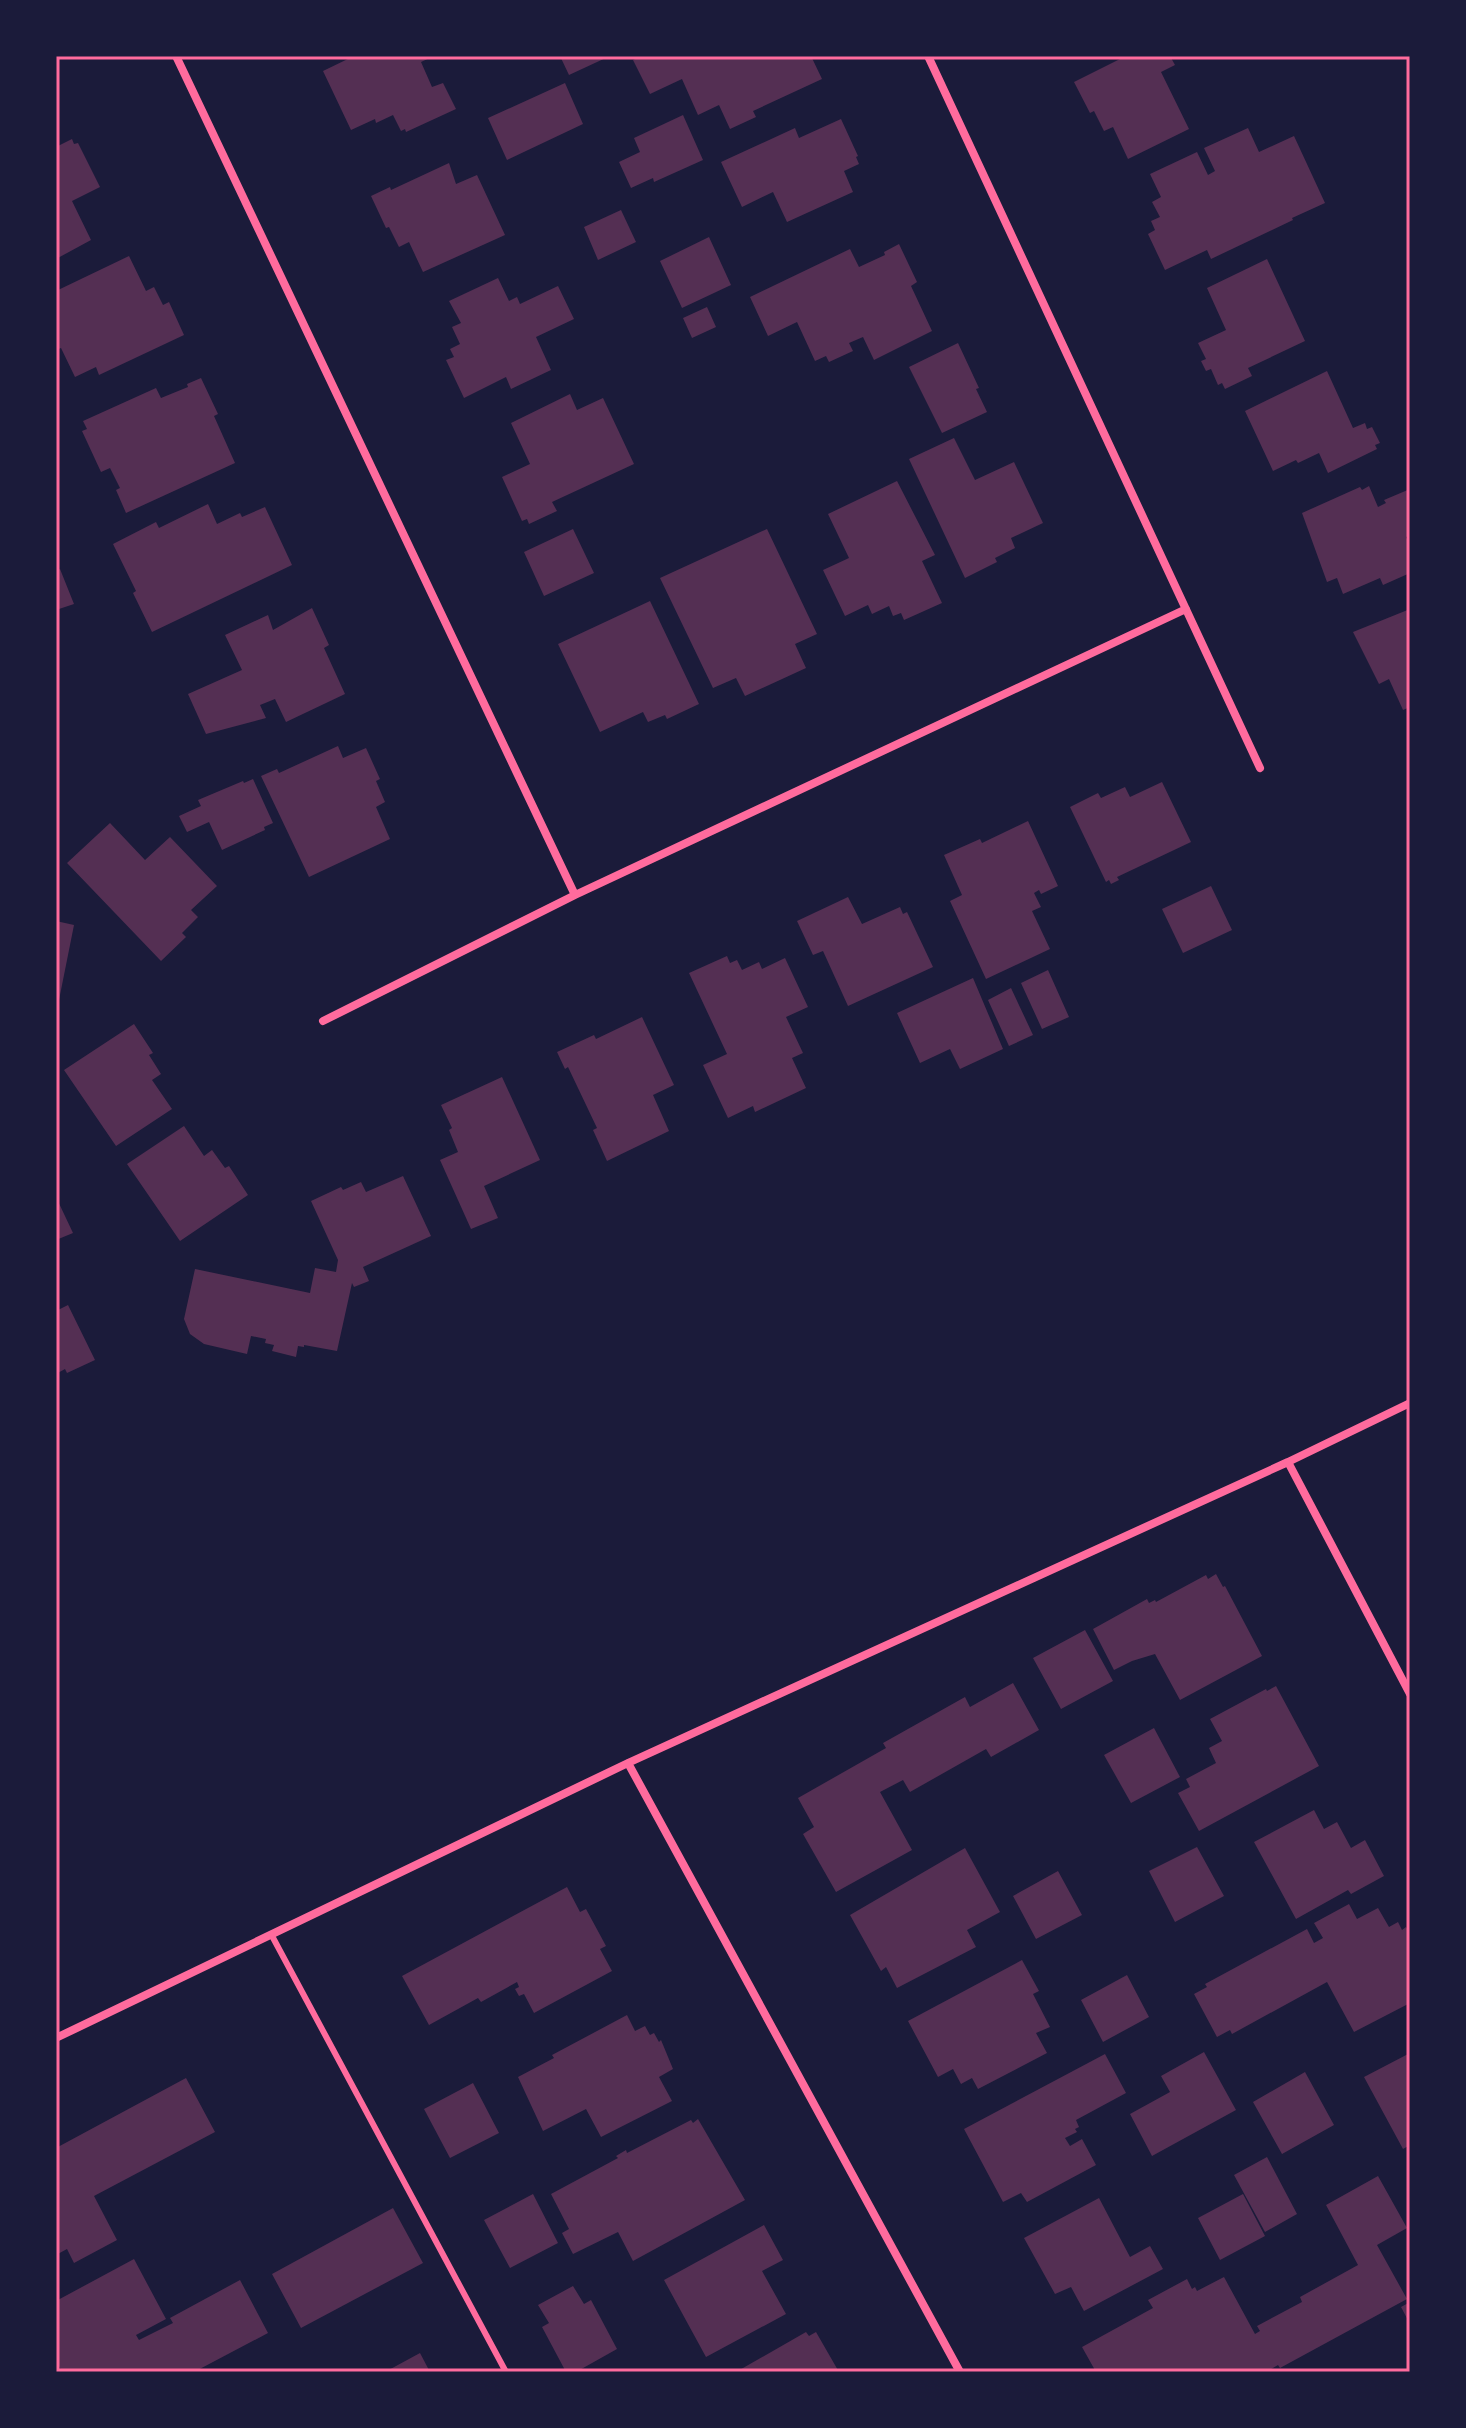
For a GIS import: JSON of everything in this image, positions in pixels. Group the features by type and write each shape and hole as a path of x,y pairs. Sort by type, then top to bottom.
{"street":[{"path":"176,56 575,895"},
{"path":"928,56 1260,768"},
{"path":"323,1021 575,895 1186,609"},
{"path":"56,2038 628,1763 1288,1462 1410,1403"},
{"path":"1288,1462 1410,1694"},
{"path":"628,1763 960,2372"}],"lane":[{"path":"271,1934 506,2372"}],"building":[{"path":"354,56 434,56 421,62 432,87 443,83 456,109 406,132 405,129 401,131 393,115 351,130 323,71"},
{"path":"560,56 610,56 569,75"},
{"path":"642,56 811,56 822,79 753,111 756,117 730,129 719,105 698,115 682,79 650,94 633,60"},
{"path":"1126,56 1170,56 1175,65 1161,72 1189,129 1128,159 1113,127 1104,131 1094,111 1090,113 1074,82"},
{"path":"565,83 583,124 507,160 488,118"},
{"path":"683,115 703,160 654,182 653,178 631,188 619,162 640,152 634,138"},
{"path":"841,119 858,156 859,164 844,171 853,192 787,222 773,192 742,207 721,162 795,128 799,138"},
{"path":"1248,128 1259,152 1294,136 1325,203 1211,259 1207,250 1165,270 1148,234 1155,230 1151,221 1160,217 1152,202 1161,197 1150,174 1197,152 1208,175 1215,171 1204,148"},
{"path":"72,139 74,144 78,143 100,187 72,201 91,240 56,259 56,147"},
{"path":"449,163 456,184 477,175 505,235 423,272 409,242 399,247 389,227 386,228 371,196"},
{"path":"621,210 636,242 598,260 584,227"},
{"path":"709,237 731,285 682,308 660,261"},
{"path":"899,244 917,282 911,286 932,331 874,360 863,337 849,343 853,351 829,362 826,356 815,361 797,322 768,336 750,297 850,249 859,267 885,255 884,252"},
{"path":"129,256 146,291 154,287 163,305 169,302 184,335 99,375 96,367 75,377 61,348 56,350 56,291"},
{"path":"1267,259 1305,341 1248,368 1252,376 1225,389 1222,383 1218,385 1211,369 1206,371 1201,361 1206,359 1198,343 1226,330 1207,288"},
{"path":"498,278 509,301 517,297 520,304 558,286 574,319 536,337 551,370 511,389 506,377 464,398 446,360 454,357 450,349 460,344 452,327 461,323 449,301"},
{"path":"707,307 716,327 692,338 683,318"},
{"path":"958,343 987,412 942,433 909,367"},
{"path":"1327,371 1353,428 1365,423 1367,429 1372,427 1380,443 1375,445 1377,449 1328,473 1319,453 1273,471 1245,411"},
{"path":"201,378 218,414 214,416 235,463 126,513 116,490 120,488 110,468 101,472 82,431 87,429 83,421 156,388 161,398"},
{"path":"570,394 577,410 603,398 634,464 552,502 557,511 529,524 527,519 522,521 502,477 530,464 511,423"},
{"path":"954,438 975,480 1014,462 1043,523 1011,538 1015,548 995,558 997,562 965,578 909,459"},
{"path":"897,481 935,555 922,561 942,603 904,620 901,613 893,616 889,606 872,614 868,605 845,616 823,570 849,558 828,514"},
{"path":"1369,486 1378,507 1386,503 1384,500 1410,489 1410,535 1406,537 1410,547 1410,573 1383,585 1380,578 1343,594 1337,578 1327,582 1302,513 1360,487 1362,490"},
{"path":"208,504 217,524 240,513 242,517 265,507 292,565 152,632 113,544 156,522 159,528"},
{"path":"573,529 594,573 544,596 524,552"},
{"path":"767,529 817,634 795,644 806,668 745,696 736,678 713,688 660,578"},
{"path":"60,569 74,604 56,610 56,571"},
{"path":"650,601 699,704 667,719 665,715 648,722 643,712 600,732 558,644"},
{"path":"312,608 329,645 324,648 345,694 286,722 275,699 260,705 266,718 206,734 188,694 242,670 225,635 268,615 273,630"},
{"path":"1410,609 1410,707 1403,710 1389,679 1379,684 1353,632"},
{"path":"338,746 343,758 366,748 380,779 376,781 385,802 376,807 390,839 309,877 261,776 277,769 279,773"},
{"path":"253,779 273,823 264,827 265,830 222,850 209,822 187,832 179,816 201,806 198,800"},
{"path":"1162,782 1191,842 1117,877 1119,880 1111,884 1109,880 1106,882 1070,807 1098,793 1101,798 1125,787 1130,797"},
{"path":"1028,821 1058,886 1041,894 1039,890 1034,893 1041,907 1032,911 1050,949 986,979 950,901 962,895 944,855 980,839 982,843"},
{"path":"110,823 145,860 170,837 217,886 191,910 198,917 182,933 186,937 161,961 67,863"},
{"path":"1211,886 1232,930 1183,953 1162,909"},
{"path":"848,897 862,924 900,907 903,914 907,912 933,967 848,1006 823,951 813,955 797,921"},
{"path":"56,921 74,925 57,1010 56,1010"},
{"path":"727,956 730,963 737,960 742,970 759,962 762,969 785,958 808,1007 786,1017 803,1053 792,1058 806,1088 755,1112 753,1106 728,1118 703,1065 727,1054 689,973"},
{"path":"1048,970 1069,1017 1042,1029 1021,983"},
{"path":"973,978 1003,1049 960,1069 950,1049 920,1063 897,1013"},
{"path":"1011,988 1033,1035 1009,1046 988,1000"},
{"path":"642,1017 674,1085 653,1095 669,1131 607,1161 593,1130 597,1128 568,1067 565,1069 557,1052 594,1035 596,1039"},
{"path":"134,1024 153,1053 149,1055 161,1074 152,1080 172,1109 116,1146 64,1070"},
{"path":"502,1077 540,1160 484,1186 498,1218 471,1229 440,1160 458,1152 449,1130 452,1128 441,1105"},
{"path":"184,1126 204,1156 212,1150 225,1168 229,1166 248,1195 180,1241 127,1164"},
{"path":"403,1176 431,1236 363,1267 369,1281 354,1287 352,1283 337,1351 304,1345 298,1346 296,1357 272,1351 274,1345 265,1343 266,1339 251,1336 247,1354 204,1344 190,1334 184,1319 195,1269 310,1293 315,1268 336,1272 338,1260 311,1201 341,1187 343,1190 361,1182 366,1192"},
{"path":"56,1197 73,1233 56,1240"},
{"path":"68,1305 95,1360 67,1373 65,1369 56,1374 56,1311"},
{"path":"1216,1574 1262,1656 1180,1700 1155,1654 1114,1670 1093,1629 1147,1599 1149,1603 1156,1602 1206,1575 1208,1579"},
{"path":"1085,1630 1113,1681 1061,1709 1033,1658"},
{"path":"1013,1683 1039,1730 991,1757 986,1749 910,1792 903,1780 880,1792 912,1850 836,1892 803,1834 814,1827 798,1798 886,1748 883,1743 965,1697 970,1707"},
{"path":"1276,1686 1319,1766 1199,1831 1178,1793 1190,1787 1186,1779 1216,1763 1209,1748 1222,1741 1210,1719"},
{"path":"1154,1728 1180,1777 1131,1803 1104,1755"},
{"path":"1314,1810 1324,1829 1337,1822 1351,1848 1365,1840 1384,1876 1351,1894 1348,1890 1296,1919 1254,1842"},
{"path":"1197,1847 1224,1896 1175,1922 1149,1871"},
{"path":"965,1848 1000,1912 967,1930 976,1947 897,1988 886,1967 881,1971 850,1915"},
{"path":"1058,1871 1082,1915 1036,1939 1013,1896"},
{"path":"567,1887 580,1912 586,1909 606,1946 600,1949 612,1971 534,2013 524,1994 519,1996 515,1989 519,1987 517,1982 481,2002 478,1998 429,2025 402,1976"},
{"path":"1349,1904 1357,1919 1378,1908 1389,1927 1398,1922 1402,1930 1406,1927 1410,1934 1410,2003 1354,2032 1327,1982 1232,2034 1230,2030 1217,2037 1194,1994 1207,1987 1205,1984 1307,1929 1314,1943 1323,1938 1314,1923"},
{"path":"1022,1960 1039,1991 1033,1994 1050,2027 1036,2033 1047,2053 978,2089 972,2078 961,2084 953,2069 938,2077 908,2021"},
{"path":"1127,1975 1149,2017 1103,2042 1081,2000"},
{"path":"627,2015 635,2031 645,2026 650,2035 654,2033 659,2042 661,2040 673,2069 659,2077 672,2101 601,2137 586,2109 543,2131 518,2077"},
{"path":"1204,2052 1236,2110 1152,2156 1130,2114 1170,2092 1161,2076"},
{"path":"1410,2053 1410,2145 1403,2149 1364,2077"},
{"path":"1105,2054 1126,2093 1076,2120 1079,2127 1075,2129 1077,2132 1065,2138 1070,2146 1082,2139 1096,2165 1027,2202 1021,2193 1003,2202 964,2129"},
{"path":"1305,2072 1334,2125 1282,2154 1253,2102"},
{"path":"186,2078 215,2132 94,2196 117,2240 74,2263 67,2249 56,2255 56,2148"},
{"path":"473,2083 499,2133 450,2158 424,2109"},
{"path":"698,2119 745,2200 633,2261 618,2232 573,2254 562,2233 569,2229 551,2194 618,2158 616,2156 626,2150 627,2153"},
{"path":"1267,2157 1297,2214 1265,2232 1234,2175"},
{"path":"1378,2176 1407,2228 1377,2245 1407,2299 1280,2368 1278,2365 1266,2372 1096,2372 1082,2347 1153,2308 1148,2300 1187,2279 1192,2289 1195,2287 1197,2291 1224,2277 1255,2334 1260,2331 1257,2326 1302,2302 1300,2297 1358,2265 1326,2205"},
{"path":"533,2194 558,2243 510,2268 484,2220"},
{"path":"1243,2194 1265,2236 1220,2260 1198,2218"},
{"path":"1099,2198 1130,2257 1150,2246 1163,2269 1084,2311 1071,2287 1055,2294 1024,2238"},
{"path":"393,2208 423,2263 301,2328 272,2274"},
{"path":"764,2225 783,2260 762,2271 786,2314 706,2357 664,2280"},
{"path":"134,2259 166,2319 136,2335 139,2340 173,2323 170,2318 240,2280 268,2333 194,2372 62,2372 56,2360 56,2301"},
{"path":"573,2286 584,2304 591,2300 617,2349 576,2372 566,2372 542,2327 549,2323 538,2305"},
{"path":"1410,2302 1410,2324 1401,2307"},
{"path":"806,2332 809,2336 816,2332 839,2372 736,2372"},
{"path":"420,2353 430,2372 385,2372"}]}
